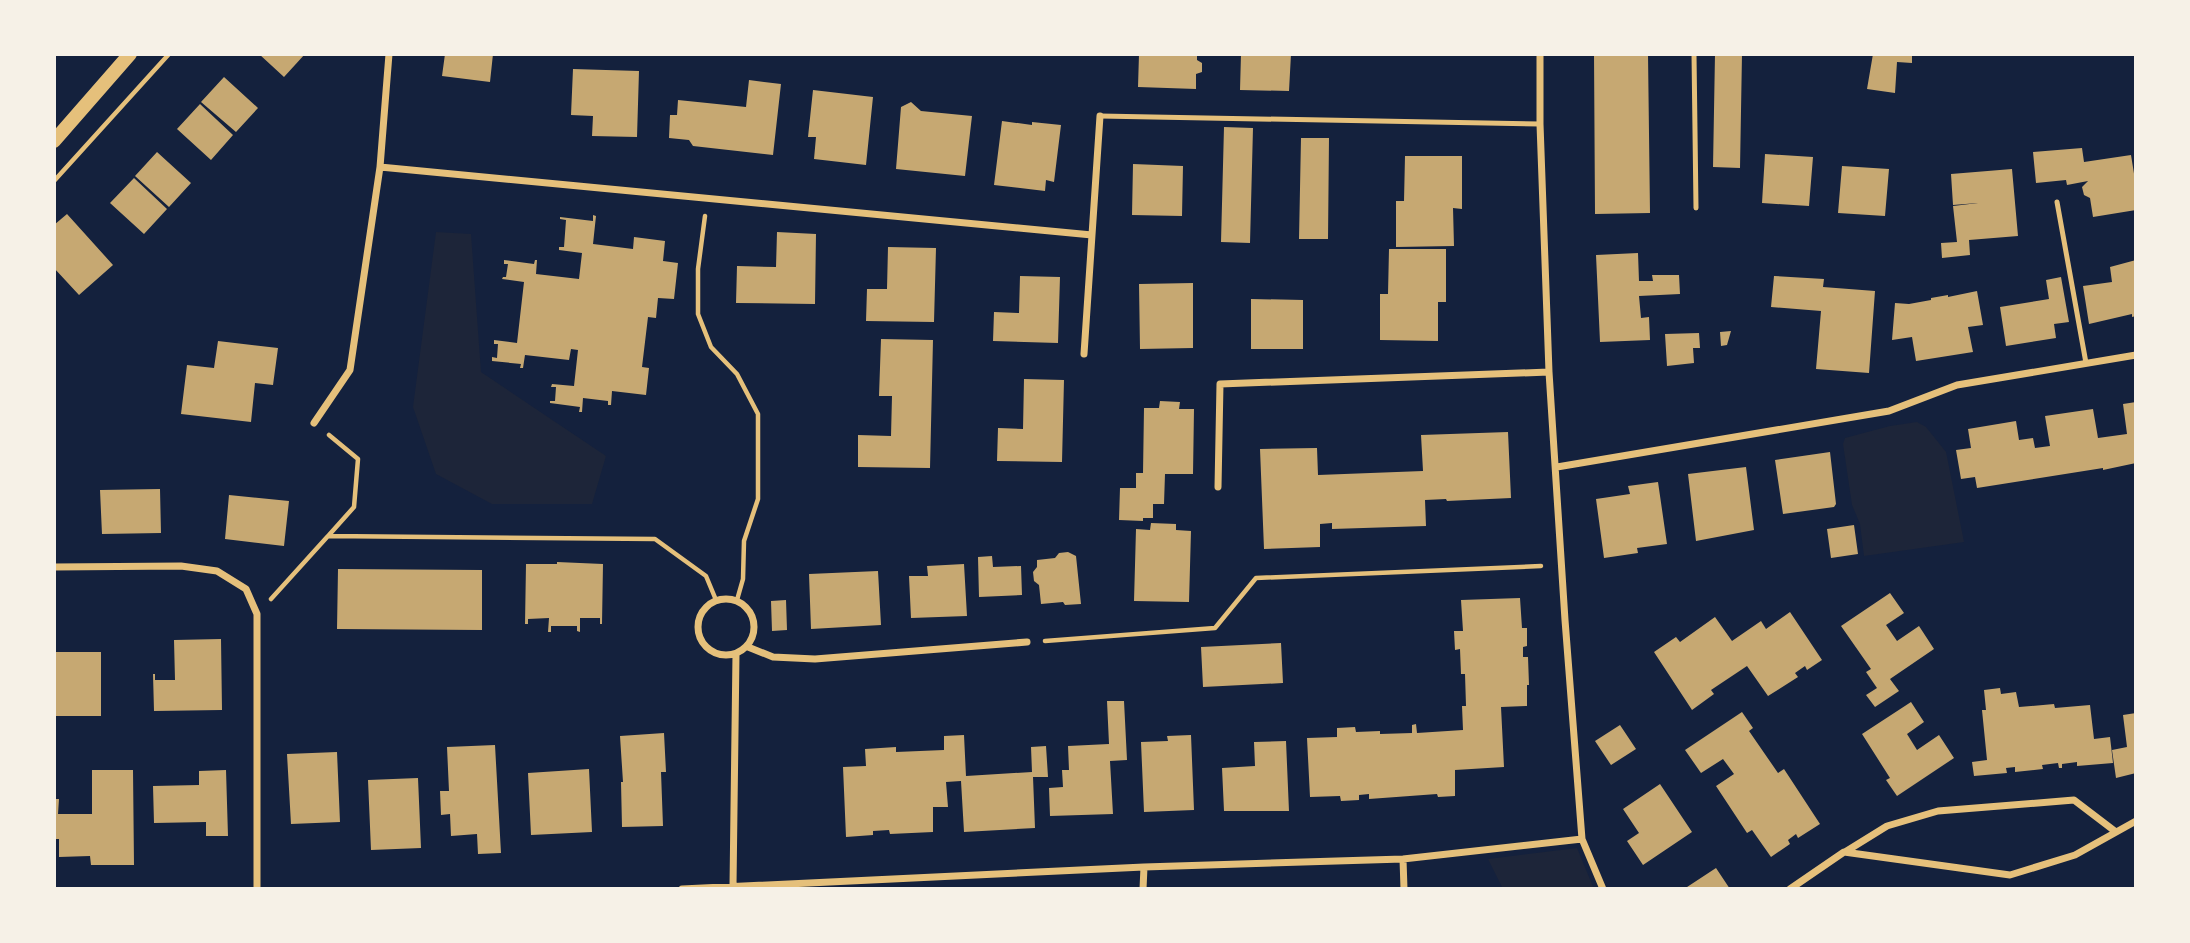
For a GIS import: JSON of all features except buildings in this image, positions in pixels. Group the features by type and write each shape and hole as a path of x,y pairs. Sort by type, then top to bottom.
{"main road":[{"path":"54,141 130,54"}],"street":[{"path":"314,423 350,370 380,167 389,54"},
{"path":"1540,54 1549,372 1565,620 1582,839 1603,889"},
{"path":"1084,354 1100,116"},
{"path":"380,167 1092,235"},
{"path":"1557,467 1889,411 1957,385 2136,355"},
{"path":"1218,487 1220,384 1549,372"},
{"path":"54,567 181,566 217,571 246,589 257,614 257,889"},
{"path":"716,600 737,600 748,608 755,620 754,635 748,647 736,654 723,655 711,651 702,643 697,631 699,618 705,607 716,600"},
{"path":"748,647 773,657 815,659 1027,642"},
{"path":"733,886 736,654"},
{"path":"1790,889 1887,826 1938,811 2074,800 2116,832"},
{"path":"1844,852 2010,875 2075,855 2136,821"},
{"path":"682,889 883,884 1144,867 1403,859 1582,839"},
{"path":"1403,859 1404,889"},
{"path":"1143,889 1144,867"}],"lane":[{"path":"1694,54 1696,208"},
{"path":"1100,116 1540,124"},
{"path":"2057,202 2086,363"}],"path":[{"path":"54,181 169,54"},
{"path":"708,198 698,269 698,314 711,347 737,374 758,414 758,499 744,541 743,579 737,600"},
{"path":"257,614 354,507 358,459 314,423"},
{"path":"328,536 654,539 706,576 716,600"},
{"path":"1027,642 1214,628 1256,578 1563,566"}],"shaded area":[{"path":"436,232 471,234 481,372 606,456 592,504 492,504 436,474 413,407"},
{"path":"1917,422 1926,427 1946,452 1964,542 1864,556 1860,524 1852,505 1843,444 1845,438"},
{"path":"1577,848 1594,889 1503,889 1488,859"}]}
